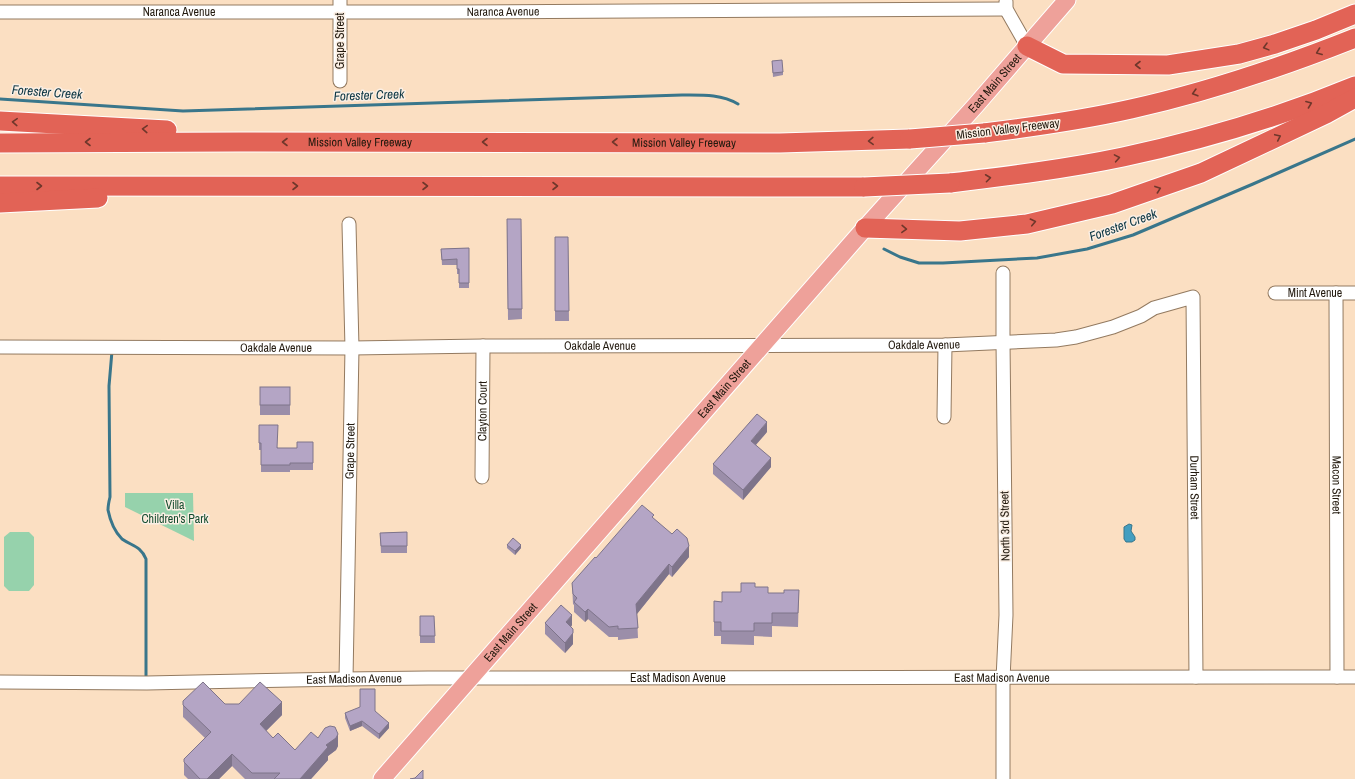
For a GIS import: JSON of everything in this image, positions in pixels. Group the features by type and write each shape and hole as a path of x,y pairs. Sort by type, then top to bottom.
{"highway":[{"path":"1027,46 1063,64 1168,65 1240,54 1316,30 1355,14"},
{"name":"Mission Valley Freeway","path":"0,142 780,143 910,139 984,133 1085,119 1174,99 1244,79 1355,38"},
{"path":"0,186 864,186 950,183 1038,172 1122,157 1172,146 1255,123 1355,86"},
{"path":"865,228 960,231 973,230 1027,224 1112,204 1201,173 1326,114 1355,98"},
{"path":"0,121 196,132 239,142"},
{"path":"0,203 127,196 263,186"}],"main road":[{"name":"East Main Street","path":"382,779 762,345 1067,0"}],"street":[{"path":"1006,4 1027,46"},
{"name":"Naranca Avenue","path":"0,12 340,6 1006,4"},
{"name":"Grape Street","path":"340,6 340,82"},
{"name":"Grape Street","path":"346,679 352,348 349,224"},
{"name":"North 3rd Street","path":"1003,779 1003,678 1006,614 1003,342 1004,273"},
{"name":"Mint Avenue","path":"1275,293 1355,293"},
{"name":"Macon Street","path":"1336,293 1337,677"},
{"name":"Oakdale Avenue","path":"0,347 352,348 483,346 945,345 1056,340 1095,333 1127,322 1154,308 1193,298"},
{"name":"Durham Street","path":"1193,298 1196,677"},
{"path":"944,417 945,345"},
{"name":"Clayton Court","path":"482,477 483,346"},
{"name":"East Madison Avenue","path":"0,682 146,683 470,678 1355,677"}],"green space":[{"name":"Villa Children's Park","path":"125,493 193,493 194,541 125,507"},
{"path":"10,532 29,532 34,537 34,585 29,591 9,591 4,586 4,537"}],"water":[{"path":"1129,524 1132,525 1131,531 1135,537 1135,540 1132,542 1126,542 1124,539 1124,527"}],"building":[{"path":"782,60 783,72 773,73 772,61"},
{"path":"507,219 521,219 522,309 508,309"},
{"path":"555,237 568,237 569,311 555,311"},
{"path":"469,248 469,283 459,283 457,259 442,260 441,249"},
{"path":"260,387 290,387 290,405 260,405"},
{"path":"757,414 767,422 751,441 771,458 743,490 713,464"},
{"path":"259,425 278,425 277,448 297,448 297,442 313,442 313,463 261,465"},
{"path":"642,505 654,515 652,517 672,534 677,529 687,538 689,546 672,567 669,564 636,604 638,628 618,629 618,626 609,627 588,609 585,612 574,602 577,598 573,594 572,583"},
{"path":"407,532 407,546 381,546 380,533"},
{"path":"513,538 521,545 515,551 507,545"},
{"path":"741,583 755,583 755,587 768,587 768,593 784,593 784,590 799,590 798,613 772,613 772,623 754,623 754,631 721,631 721,622 714,622 714,601 722,602 722,592 741,592"},
{"path":"561,605 572,615 566,622 573,629 573,633 565,643 545,623"},
{"path":"420,616 434,616 435,636 420,636"},
{"path":"203,682 225,704 239,704 260,682 282,702 260,724 273,738 278,733 295,750 311,732 318,738 325,728 330,726 335,727 338,734 336,738 326,745 328,747 300,779 274,779 280,773 252,773 232,754 207,779 200,779 184,762 184,759 211,732 183,705 183,701"},
{"path":"360,689 375,689 375,711 389,723 379,734 362,721 350,726 345,713 360,707"},
{"path":"423,770 423,779 410,779 415,778"}],"waterway":[{"name":"Forester Creek","path":"0,99 183,111 682,95 704,95 725,98 738,104"},
{"name":"Forester Creek","path":"884,249 900,257 919,263 1037,258 1087,249 1133,235 1355,139"},
{"path":"112,351 109,386 110,497 108,510 113,526 119,536 142,551 146,559 146,680"}]}
